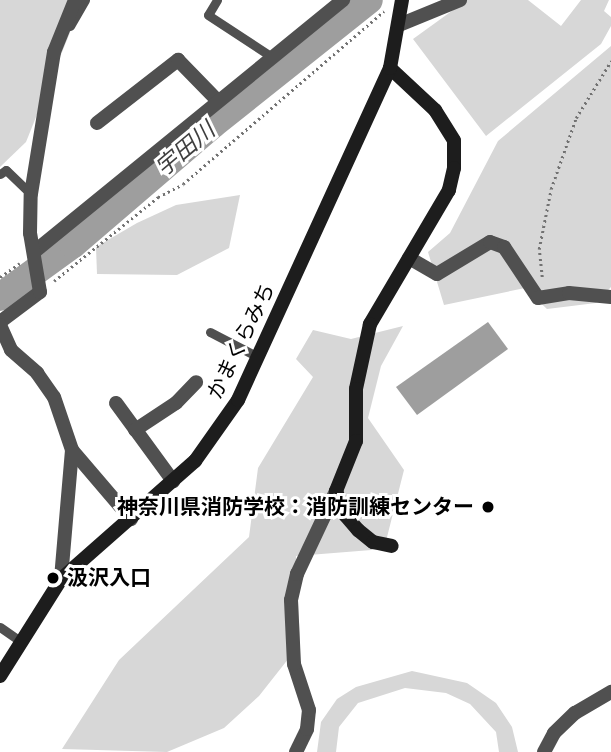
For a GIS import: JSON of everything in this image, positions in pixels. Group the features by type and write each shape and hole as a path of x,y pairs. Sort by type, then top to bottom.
{"main road":[{"name":"かまくらみち","path":"0,676 61,579 195,461 238,401 390,68 399,25 396,3"},
{"path":"390,68 435,110 454,141 449,190 370,324 362,351 356,441 336,491 345,515 358,530 373,542 391,546"}],"street":[{"path":"75,0 54,52 31,194 40,290 0,323 11,350 37,373 54,397 72,450 131,519"},
{"path":"35,256 218,101 343,0"},
{"path":"399,25 460,0"},
{"path":"97,123 178,60 218,101"},
{"path":"409,258 437,274 490,242 505,247 538,298 592,293 611,297"},
{"path":"135,430 176,403 196,382"},
{"path":"116,403 173,481"},
{"path":"61,579 72,450"},
{"path":"296,752 307,729 309,710 294,664 291,600 297,574 336,491"},
{"path":"544,752 554,733 575,713 611,692"}],"lane":[{"path":"54,52 85,0"},
{"path":"217,0 208,15 272,57"},
{"path":"0,174 6,170 31,194"},
{"path":"210,332 258,357"},
{"path":"0,627 20,642"}],"path":[{"path":"40,290 158,197 183,184 396,3"},
{"path":"551,296 540,269 543,217 576,118 611,61"},
{"path":"0,277 35,256"}],"shaded area":[{"path":"0,0 83,0 26,142 0,167"},
{"path":"467,0 528,0 561,26 581,0 609,0 604,11 611,17 611,26 601,44 486,136 413,39"},
{"path":"611,46 611,287 596,303 547,309 525,288 444,305 428,252 450,233 498,141"},
{"path":"240,195 229,248 177,275 97,274 96,247 137,223 176,205"},
{"path":"488,322 508,349 417,415 396,387"},
{"path":"403,326 381,366 368,418 404,470 384,549 296,556 300,644 259,696 224,728 167,752 62,749 119,660 249,537 258,468 313,377 296,359 313,330 351,339"},
{"path":"412,671 467,683 496,703 512,727 518,752 499,752 496,732 470,704 446,693 405,688 358,703 339,727 336,752 317,752 321,722 337,699 356,687"}],"waterway":[{"name":"宇田川","path":"0,297 73,244 213,124 369,0"}],"place":[{"name":"神奈川県消防学校：消防訓練センター","path":"488,507"},
{"name":"汲沢入口","path":"53,578"}]}
